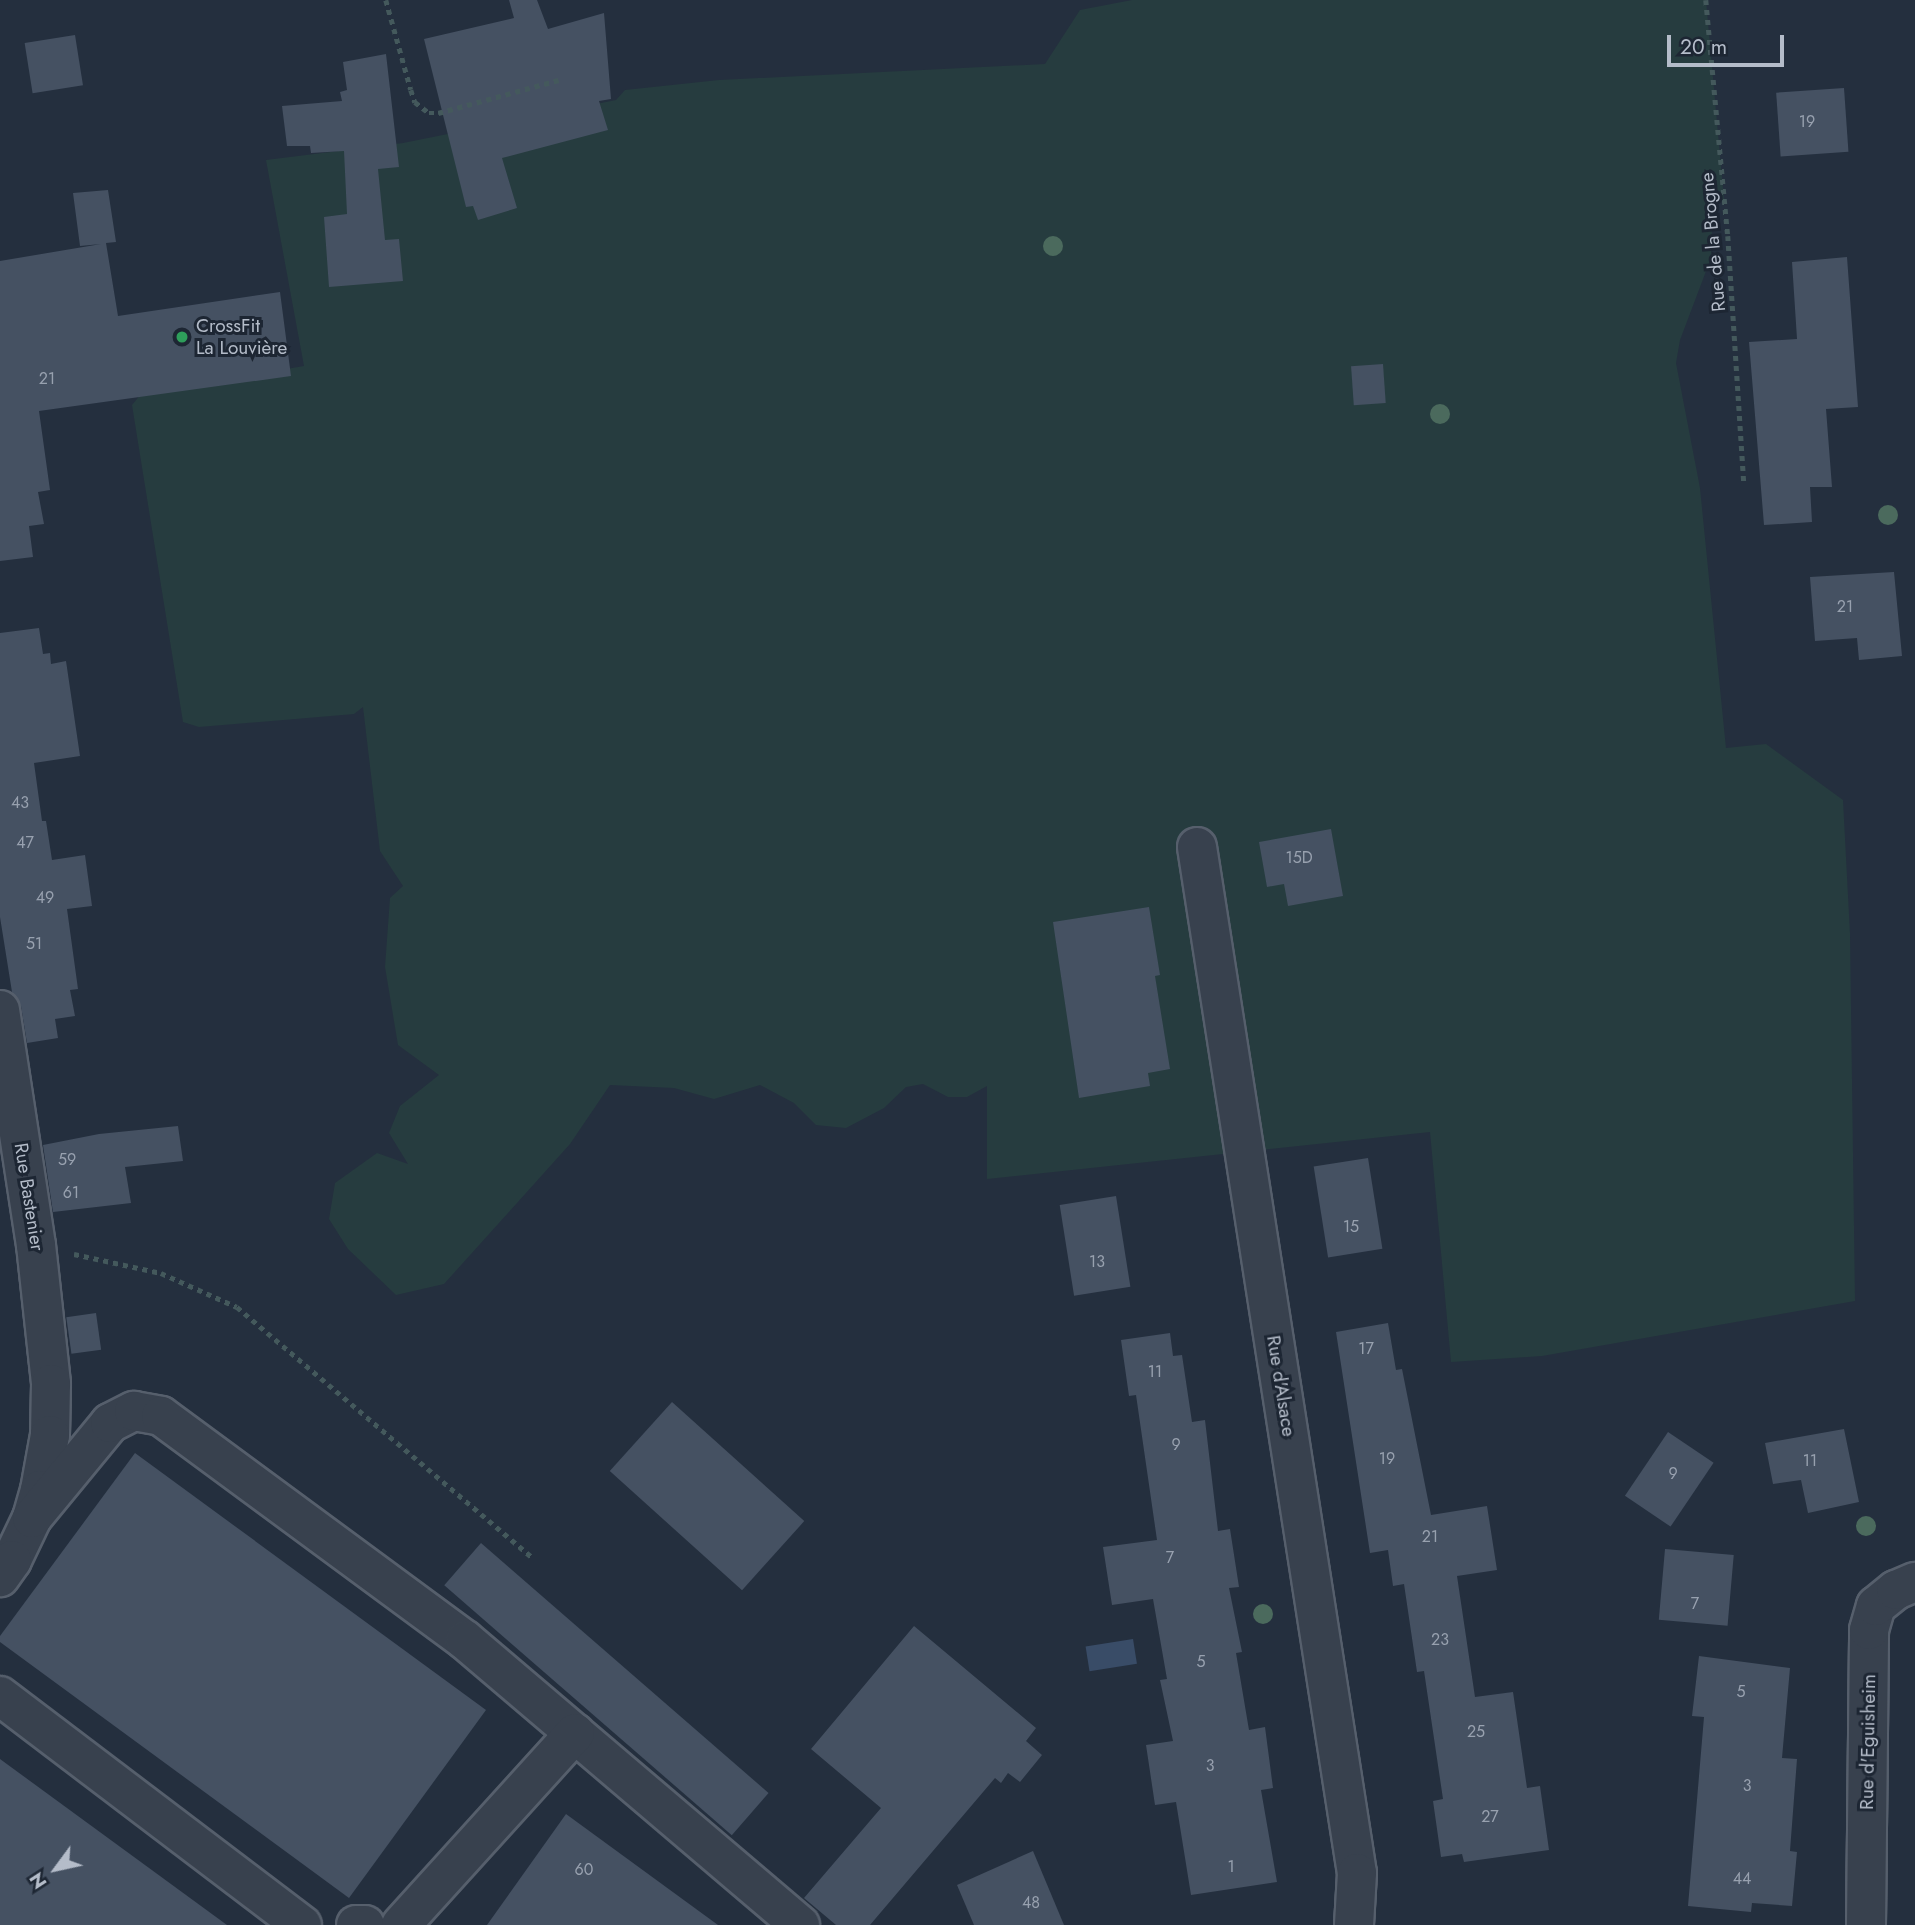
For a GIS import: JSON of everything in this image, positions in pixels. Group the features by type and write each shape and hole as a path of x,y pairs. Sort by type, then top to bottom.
{"street":[{"name":"Rue d'Alsace","path":"1197,847 1357,1873 1354,1925"},
{"name":"Rue Bastenier","path":"0,1010 36,1245 51,1384 47,1460 32,1518"},
{"path":"0,1577 12,1560 32,1518 110,1423 134,1411 161,1416 465,1640 800,1925"},
{"name":"Rue d'Eguisheim","path":"1866,1925 1869,1630 1876,1606 1896,1590 1915,1582"},
{"path":"0,1696 302,1925"},
{"path":"401,1925 575,1733"},
{"path":"356,1925 365,1925"}],"path":[{"path":"386,0 415,102 429,113 438,113 559,80"},
{"name":"Rue de la Brogne","path":"1706,0 1728,236 1744,482"},
{"path":"36,1245 161,1273 237,1307 532,1557"}],"green space":[{"path":"1132,0 1706,0 1724,200 1713,201 1711,258 1680,340 1676,363 1700,488 1726,748 1766,744 1843,800 1850,934 1855,1301 1542,1356 1451,1362 1430,1132 987,1179 987,1086 967,1097 948,1097 923,1084 906,1087 884,1108 846,1128 816,1125 794,1103 760,1085 714,1099 674,1088 610,1085 570,1144 444,1284 396,1295 348,1249 329,1219 335,1183 377,1153 408,1164 389,1133 400,1106 439,1075 398,1045 385,967 390,898 403,886 380,851 363,707 354,714 199,727 183,722 132,405 141,394 304,366 266,160 403,143 616,100 625,90 719,80 1045,64 1080,10"}],"water":[{"path":"1133,1639 1137,1664 1090,1671 1086,1647"}],"building":[{"path":"509,0 537,0 548,29 604,13 611,99 599,101 608,130 502,158 517,208 478,220 473,206 466,207 424,39 514,18"},
{"path":"75,35 83,85 33,93 25,43"},
{"path":"386,54 399,167 378,169 385,240 399,239 403,281 329,287 324,217 347,214 344,151 311,153 310,146 287,146 282,106 342,101 340,92 347,90 343,62"},
{"path":"1844,88 1848,152 1781,157 1776,93"},
{"path":"108,190 116,242 106,243 118,316 280,292 291,376 39,411 50,490 38,492 44,524 29,526 33,557 0,561 0,261 101,244 80,246 73,193"},
{"path":"1847,257 1858,407 1826,409 1832,487 1810,487 1812,522 1764,525 1749,342 1797,339 1792,262"},
{"path":"1383,364 1386,403 1354,405 1351,366"},
{"path":"1894,572 1902,656 1859,660 1857,638 1815,641 1810,577"},
{"path":"39,628 43,654 50,653 51,664 66,661 80,756 34,763 42,821 46,821 52,860 85,855 92,906 67,909 78,989 70,990 75,1016 55,1019 58,1038 27,1043 21,1006 12,992 0,917 0,633"},
{"path":"1331,829 1343,896 1288,906 1284,884 1267,887 1259,842"},
{"path":"1149,907 1160,975 1155,976 1170,1069 1148,1073 1150,1086 1079,1098 1053,922"},
{"path":"178,1126 183,1161 125,1167 131,1203 53,1212 43,1145 99,1134"},
{"path":"1368,1158 1382,1249 1328,1257 1314,1167"},
{"path":"1116,1196 1130,1287 1074,1296 1060,1205"},
{"path":"96,1313 101,1350 71,1354 66,1317"},
{"path":"1388,1323 1396,1370 1402,1369 1431,1515 1487,1506 1497,1570 1457,1576 1475,1697 1513,1692 1527,1788 1540,1786 1549,1850 1464,1862 1462,1854 1441,1857 1433,1801 1443,1799 1424,1671 1417,1672 1404,1584 1393,1586 1388,1550 1370,1553 1336,1332"},
{"path":"1170,1333 1173,1356 1182,1355 1192,1422 1205,1420 1218,1531 1230,1529 1239,1587 1229,1588 1242,1652 1236,1653 1249,1730 1265,1727 1273,1788 1261,1790 1277,1882 1191,1895 1176,1802 1155,1805 1146,1745 1173,1741 1160,1680 1167,1679 1153,1599 1112,1605 1103,1547 1157,1540 1136,1395 1129,1396 1121,1340"},
{"path":"672,1402 804,1521 742,1590 610,1471"},
{"path":"1844,1429 1859,1502 1808,1513 1801,1480 1773,1484 1765,1443"},
{"path":"1668,1432 1714,1463 1671,1527 1625,1496"},
{"path":"135,1453 486,1710 349,1898 0,1642 0,1636"},
{"path":"481,1543 769,1793 732,1835 444,1585"},
{"path":"1665,1549 1734,1555 1728,1626 1659,1620"},
{"path":"914,1626 1036,1728 1026,1741 1042,1755 1020,1782 1008,1773 1001,1783 995,1778 870,1925 836,1925 804,1898 881,1808 811,1749"},
{"path":"1699,1656 1790,1668 1782,1758 1797,1759 1790,1851 1797,1852 1792,1906 1752,1903 1751,1912 1688,1906 1704,1717 1692,1716"},
{"path":"0,1759 227,1925 0,1925"},
{"path":"566,1814 718,1925 487,1925"},
{"path":"1033,1851 1064,1925 974,1925 957,1885"}],"place":[{"name":"CrossFit La Louvière","path":"182,337"}]}
